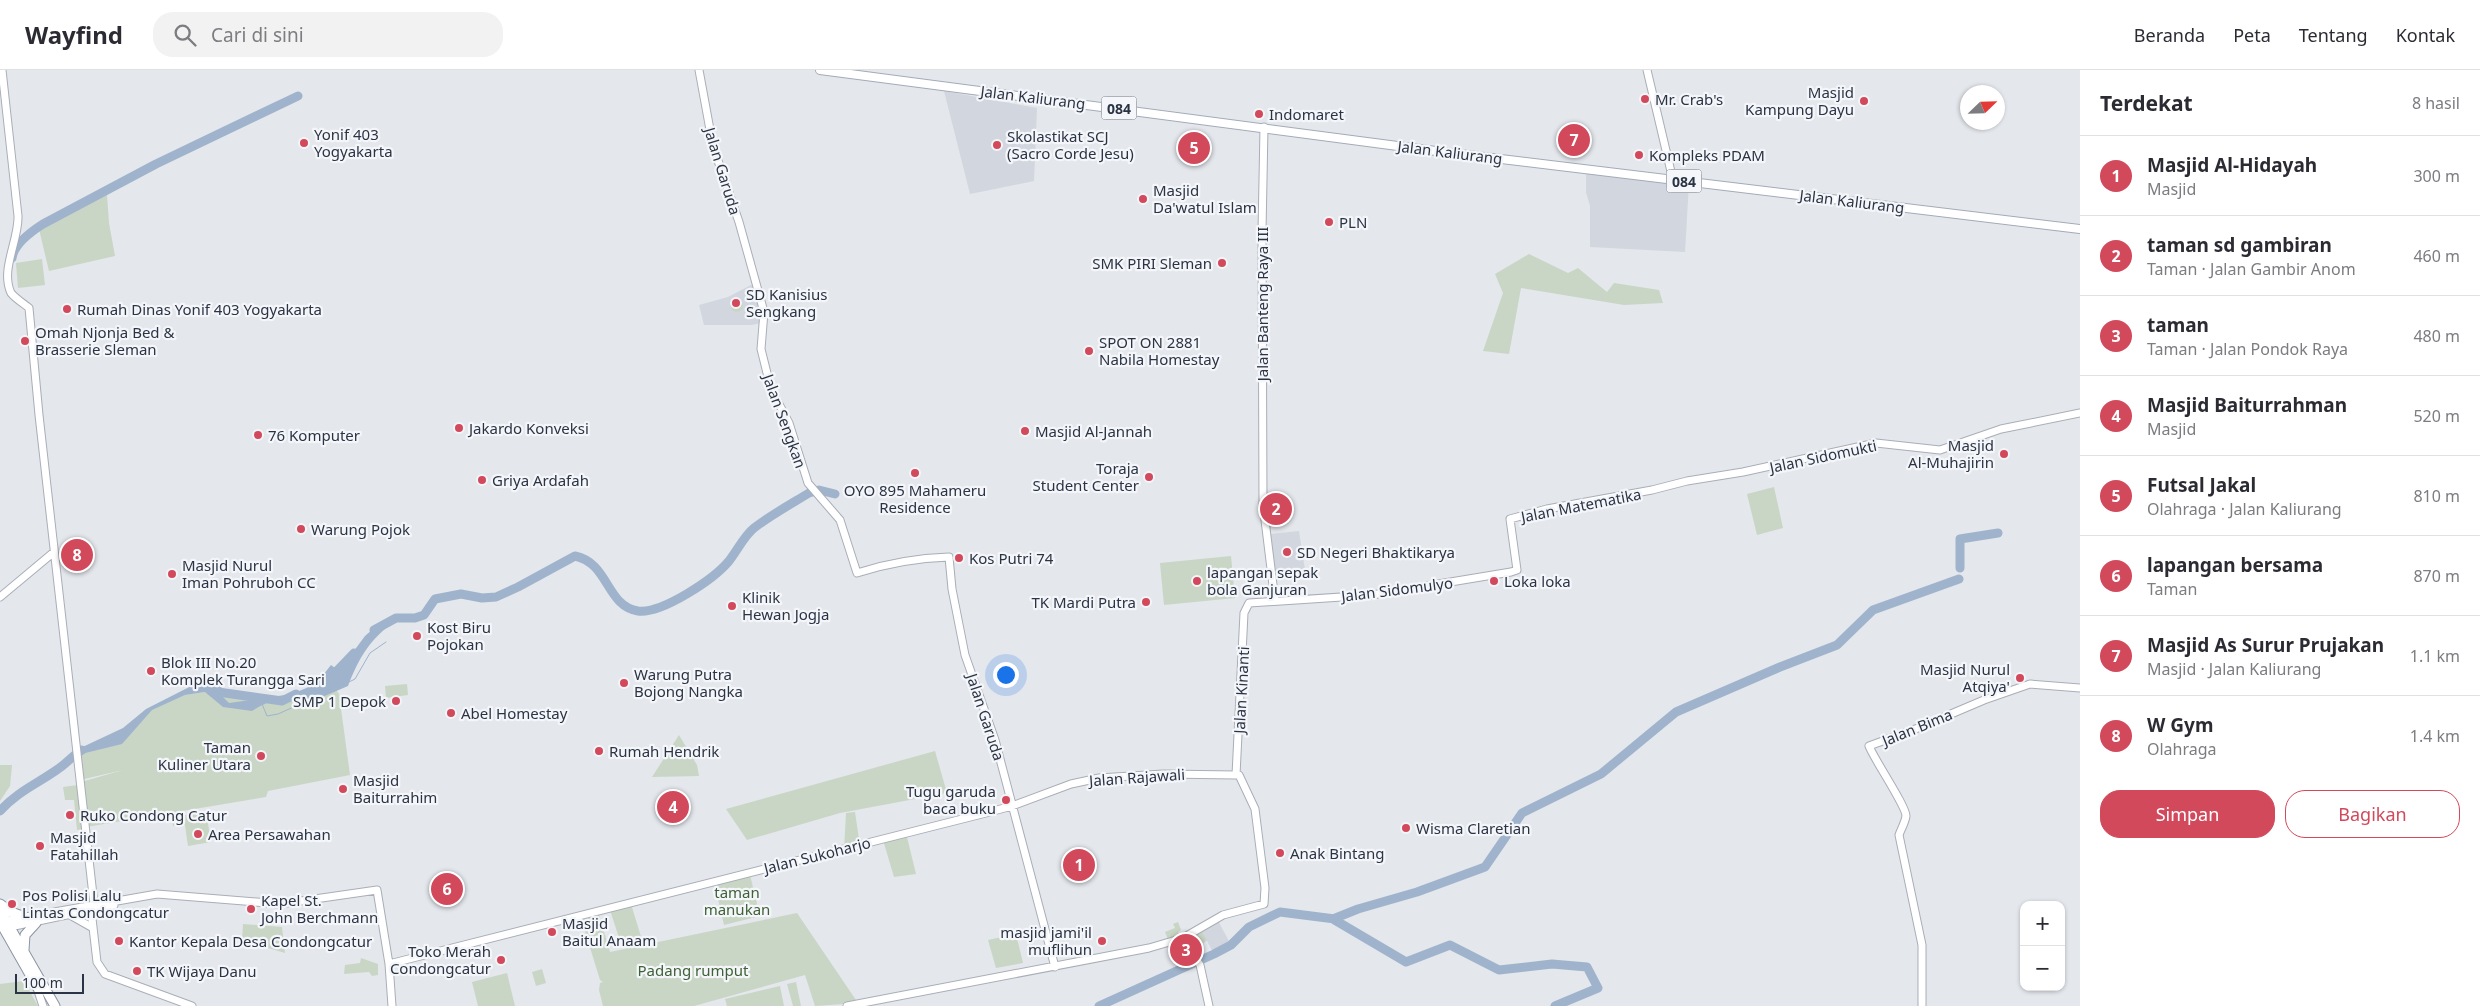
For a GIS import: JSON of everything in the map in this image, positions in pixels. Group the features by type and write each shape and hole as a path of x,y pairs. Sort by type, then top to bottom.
{"highway":[{"path":"0,904 11,912 32,920 25,935 23,955"},
{"path":"0,910 3,927 23,955 48,1006"},
{"path":"3,927 23,955"},
{"path":"40,987 55,1006"}],"main road":[{"path":"2,70 18,216 18,232 6,264 6,281 12,294 29,308 38,414 77,743 78,772 97,962 105,974 192,1006"},
{"name":"Jalan Garuda","path":"700,70 713,146 744,241"},
{"name":"Jalan Kaliurang","path":"820,70 1451,153 2080,229"},
{"path":"1647,70 1674,180"},
{"name":"Jalan Banteng Raya III","path":"1264,127 1263,504 1275,601"},
{"name":"Jalan Sengkan","path":"744,241 764,312 761,349 771,389 789,423 808,483 840,520 857,573"},
{"name":"Jalan Sidomukti","path":"1652,490 1687,481 1743,472 1876,443 1940,450 2001,429 2080,413"},
{"name":"Jalan Matematika","path":"1518,570 1510,519 1587,501 1652,490"},
{"path":"0,597 54,552"},
{"name":"Jalan Garuda","path":"857,573 897,561 949,557 952,588 965,656 996,740 1055,967"},
{"name":"Jalan Sidomulyo","path":"1246,605 1252,602 1372,595 1518,570"},
{"name":"Jalan Kinanti","path":"1236,775 1244,613 1246,605"},
{"name":"Jalan Bima","path":"1922,1006 1922,945 1899,835 1906,819 1905,810 1882,774 1869,746 1984,700 2030,684 2080,688"},
{"name":"Jalan Rajawali","path":"1012,806 1050,790 1098,778 1163,774 1236,775"},
{"path":"848,1006 1149,948 1185,936 1223,915 1264,904 1265,888 1255,809 1239,775 1236,775"},
{"name":"Jalan Sukoharjo","path":"389,964 1012,806"},
{"path":"3,927 165,893 280,904 377,890 389,964 392,1006"},
{"path":"32,920 69,915 93,907"},
{"path":"69,915 93,928"},
{"path":"1185,936 1198,962 1209,1006"},
{"path":"40,987 44,1006"},
{"path":"40,987 52,994 59,1006"}],"shaded area":[{"name":"Skolastikat SCJ (Sacro Corde Jesu)","path":"944,91 1037,108 1034,181 970,194"},
{"path":"1586,171 1689,183 1685,252 1590,247 1590,206 1586,192"},
{"name":"SD Kanisius Sengkang","path":"751,285 759,285 764,300 765,322 752,325 704,325 699,305 728,297"},
{"name":"SD Negeri Bhaktikarya","path":"1299,531 1305,570 1274,574 1269,534"},
{"path":"1216,917 1231,945 1214,954 1199,926"}],"green space":[{"path":"107,195 109,223 115,256 49,271 38,225"},
{"path":"1529,254 1568,273 1578,268 1607,292 1614,283 1659,290 1663,303 1624,305 1521,288 1509,354 1483,351 1503,293 1495,274"},
{"path":"42,259 45,285 18,288 16,263"},
{"path":"735,300 739,300 743,306 739,312 735,312 731,308 731,304"},
{"path":"1774,487 1783,528 1757,535 1747,494"},
{"path":"1284,503 1285,523 1268,524 1266,504"},
{"name":"lapangan sepak bola Ganjuran","path":"1231,556 1235,598 1164,605 1160,563"},
{"name":"Taman Kuliner Utara","path":"329,679 339,694 350,775 268,791 266,797 86,827 81,782 123,770 80,780 78,752 112,746 152,709 185,695 205,692 282,701"},
{"path":"407,684 408,695 386,698 385,686"},
{"path":"679,735 697,765 699,776 652,777"},
{"path":"935,751 947,793 840,813 747,840 726,809"},
{"path":"0,765 12,765 10,786 0,801"},
{"path":"78,785 83,829 77,830 74,800 65,800 63,787"},
{"name":"Area Persawahan","path":"206,812 211,842 188,846 185,825 173,826 171,817"},
{"path":"855,812 860,846 844,850 846,813"},
{"path":"906,833 916,874 894,877 883,840"},
{"name":"taman manukan","path":"750,875 760,916 724,925 715,886"},
{"path":"456,878 460,895 439,901 432,882"},
{"path":"631,904 643,943 622,947 609,907"},
{"name":"Padang rumput","path":"597,908 610,952 797,913 858,1003 815,1006 805,975 694,1006 603,1006 599,990 600,983 603,982 600,980 580,915"},
{"path":"1178,922 1181,930 1178,932 1180,937 1169,942 1165,932 1175,928 1173,924"},
{"path":"243,924 282,927 285,953 242,940"},
{"path":"1199,926 1207,940 1188,958 1180,944"},
{"path":"1016,934 1023,963 996,968 988,940"},
{"path":"361,958 378,964 378,975 372,976 369,972 344,974 345,965 360,963"},
{"path":"542,969 546,983 536,986 532,972"},
{"path":"507,973 515,1006 478,1006 472,982"},
{"path":"24,981 38,1006 0,1006 0,984"},
{"path":"796,982 801,1006 793,1006 787,984"},
{"path":"780,986 784,1006 727,1006 725,999"}],"water":[{"path":"382,621 386,628 363,655 348,686 313,701 297,698 281,699 266,703 252,711 223,707 205,692 185,695 152,710 122,744 73,756 74,751 123,728 146,709 207,678 222,684 221,695 229,703 292,694 316,684 331,665 339,671 365,636"}],"waterway":[{"path":"12,258 20,243 43,224 156,164 298,96"},
{"path":"374,630 396,618 415,618 424,615 435,599 461,594 482,598 496,597 575,556 586,560 595,567 619,601 628,607 638,611 660,607 687,594 712,577 729,561 750,531 774,514 809,493 819,490 835,494"},
{"path":"1960,568 1960,539 1998,533"},
{"path":"1555,1006 1598,988 1587,967 1552,964 1499,970 1450,945 1406,962 1333,919 1358,909 1417,892 1485,867 1522,813 1601,774 1676,712 1780,667 1837,645 1873,610 1959,579"},
{"path":"349,682 355,679 370,653 386,642"},
{"path":"330,678 354,653"},
{"path":"211,691 282,701 296,694"},
{"path":"262,704 267,716 278,714 309,700"},
{"path":"0,811 21,793 61,767 82,750"},
{"path":"1099,1006 1214,954 1231,945 1249,927 1280,912 1335,919"}],"place":[{"name":"Mr. Crab's","path":"1645,99"},
{"name":"Masjid Kampung Dayu","path":"1864,101"},
{"name":"Indomaret","path":"1259,114"},
{"name":"Masjid As Surur Prujakan","path":"1574,140"},
{"name":"Yonif 403 Yogyakarta","path":"304,143"},
{"name":"Skolastikat SCJ (Sacro Corde Jesu)","path":"997,145"},
{"name":"Futsal Jakal","path":"1194,148"},
{"name":"Kompleks PDAM","path":"1639,155"},
{"name":"Masjid Da'watul Islam","path":"1143,199"},
{"name":"PLN","path":"1329,222"},
{"name":"SMK PIRI Sleman","path":"1222,263"},
{"name":"SD Kanisius Sengkang","path":"736,303"},
{"name":"Rumah Dinas Yonif 403 Yogyakarta","path":"67,309"},
{"name":"Omah Njonja Bed & Brasserie Sleman","path":"25,341"},
{"name":"SPOT ON 2881 Nabila Homestay","path":"1089,351"},
{"name":"Jakardo Konveksi","path":"459,428"},
{"name":"Masjid Al-Jannah","path":"1025,431"},
{"name":"76 Komputer","path":"258,435"},
{"name":"Masjid Al-Muhajirin","path":"2004,454"},
{"name":"OYO 895 Mahameru Residence","path":"915,473"},
{"name":"Toraja Student Center","path":"1149,477"},
{"name":"Griya Ardafah","path":"482,480"},
{"name":"taman sd gambiran","path":"1276,509"},
{"name":"Warung Pojok","path":"301,529"},
{"name":"SD Negeri Bhaktikarya","path":"1287,552"},
{"name":"W Gym","path":"77,555"},
{"name":"Kos Putri 74","path":"959,558"},
{"name":"Masjid Nurul Iman Pohruboh CC","path":"172,574"},
{"name":"lapangan sepak bola Ganjuran","path":"1197,581"},
{"name":"Loka loka","path":"1494,581"},
{"name":"TK Mardi Putra","path":"1146,602"},
{"name":"Klinik Hewan Jogja","path":"732,606"},
{"name":"Kost Biru Pojokan","path":"417,636"},
{"name":"Blok III No.20 Komplek Turangga Sari","path":"151,671"},
{"name":"Masjid Nurul Atqiya'","path":"2020,678"},
{"name":"Warung Putra Bojong Nangka","path":"624,683"},
{"name":"SMP 1 Depok","path":"396,701"},
{"name":"Abel Homestay","path":"451,713"},
{"name":"Rumah Hendrik","path":"599,751"},
{"name":"Taman Kuliner Utara","path":"261,756"},
{"name":"Masjid Baiturrahim","path":"343,789"},
{"name":"Tugu garuda baca buku","path":"1006,800"},
{"name":"Masjid Baiturrahman","path":"673,807"},
{"name":"Ruko Condong Catur","path":"70,815"},
{"name":"Wisma Claretian","path":"1406,828"},
{"name":"Area Persawahan","path":"198,834"},
{"name":"Masjid Fatahillah","path":"40,846"},
{"name":"Anak Bintang","path":"1280,853"},
{"name":"Masjid Al-Hidayah","path":"1079,865"},
{"name":"lapangan bersama","path":"447,889"},
{"name":"Pos Polisi Lalu Lintas Condongcatur","path":"12,904"},
{"name":"Kapel St. John Berchmann","path":"251,909"},
{"name":"Masjid Baitul Anaam","path":"552,932"},
{"name":"Kantor Kepala Desa Condongcatur","path":"119,941"},
{"name":"masjid jami'il muflihun","path":"1102,941"},
{"name":"taman","path":"1186,950"},
{"name":"Toko Merah Condongcatur","path":"501,960"},
{"name":"TK Wijaya Danu","path":"137,971"}]}
